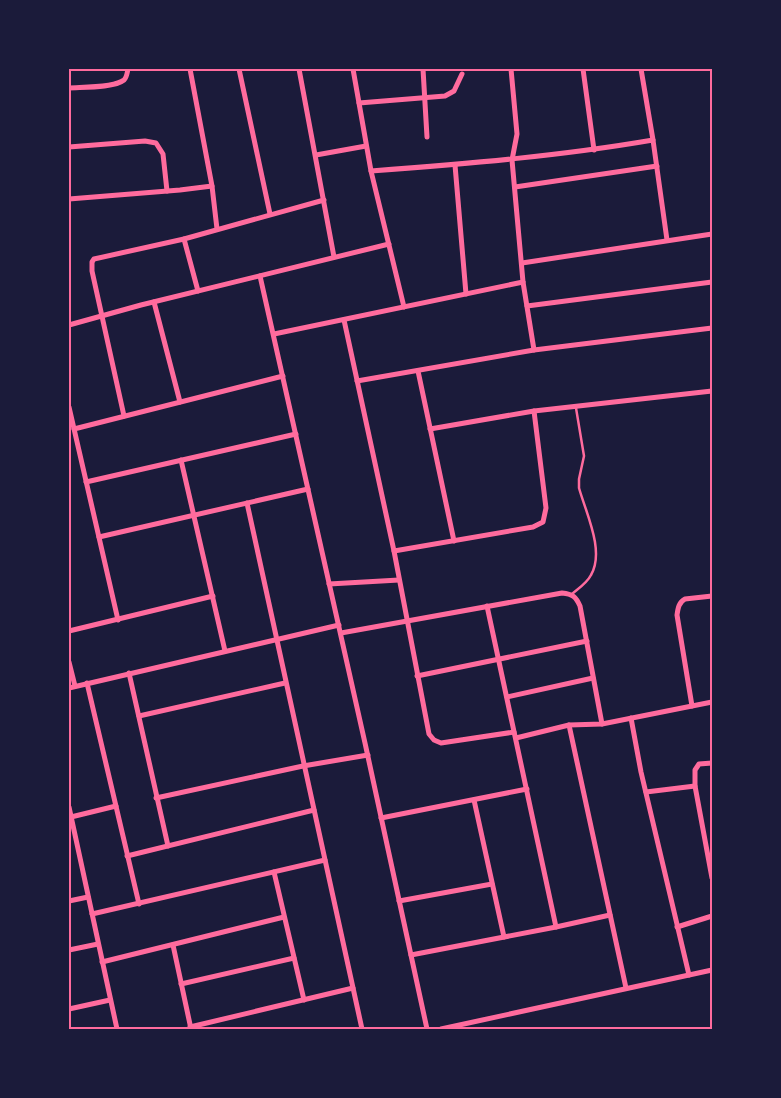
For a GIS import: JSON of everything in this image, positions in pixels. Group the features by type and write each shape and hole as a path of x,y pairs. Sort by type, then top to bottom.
{"street":[{"path":"69,88 116,84 124,80 128,69"},
{"path":"190,69 212,186 217,228"},
{"path":"239,69 270,214"},
{"path":"299,69 334,257"},
{"path":"353,69 371,171 404,307"},
{"path":"423,69 428,137"},
{"path":"511,69 517,134 512,160 523,282 534,350"},
{"path":"583,69 594,150"},
{"path":"641,69 667,240"},
{"path":"359,103 445,96 451,94 462,74"},
{"path":"371,171 512,160 594,150 653,140"},
{"path":"69,146 145,141 156,144 163,154 167,191"},
{"path":"316,154 366,146"},
{"path":"454,165 466,294"},
{"path":"515,187 657,166"},
{"path":"69,199 212,186"},
{"path":"124,416 92,270 94,259 184,239 217,228 324,200"},
{"path":"522,263 712,234"},
{"path":"184,239 198,291"},
{"path":"69,325 389,244"},
{"path":"260,276 341,633 427,1029"},
{"path":"274,334 523,282"},
{"path":"527,306 712,282"},
{"path":"154,302 180,402"},
{"path":"344,320 394,551 429,734 434,740 441,743 450,743 515,735 569,725 602,724 712,702"},
{"path":"357,382 534,350 712,328"},
{"path":"418,371 454,541"},
{"path":"74,429 283,376"},
{"path":"430,428 534,411 712,391"},
{"path":"394,551 533,527 543,522 546,508 534,411"},
{"path":"69,412 118,620"},
{"path":"86,482 296,434"},
{"path":"181,460 225,651"},
{"path":"99,537 308,489"},
{"path":"247,503 362,1029"},
{"path":"330,584 399,580"},
{"path":"341,633 562,593 571,594 577,598 580,606 602,724"},
{"path":"69,631 213,596"},
{"path":"692,706 677,615 678,608 685,599 712,596"},
{"path":"487,606 556,928"},
{"path":"69,662 72,687 339,625"},
{"path":"417,676 587,641"},
{"path":"129,673 168,846"},
{"path":"507,697 593,678"},
{"path":"87,683 138,904"},
{"path":"139,716 286,683"},
{"path":"630,718 689,975"},
{"path":"569,725 626,988"},
{"path":"156,798 303,766 368,755"},
{"path":"712,763 699,764 696,767 695,786 712,878"},
{"path":"646,792 695,786"},
{"path":"382,818 526,789"},
{"path":"474,800 504,938"},
{"path":"71,817 116,806"},
{"path":"69,807 117,1029"},
{"path":"127,856 314,810"},
{"path":"69,844 76,842"},
{"path":"92,914 325,860"},
{"path":"274,872 304,1000"},
{"path":"399,901 492,884"},
{"path":"69,901 88,897"},
{"path":"411,955 556,928 610,914"},
{"path":"677,927 712,916"},
{"path":"102,962 284,918"},
{"path":"69,950 98,944"},
{"path":"172,945 191,1028 353,988"},
{"path":"181,984 294,958"},
{"path":"440,1029 712,970"},
{"path":"69,1009 110,1000"}],"lane":[{"path":"571,594 592,575 597,556 596,545 579,488 584,456 576,406"}]}
